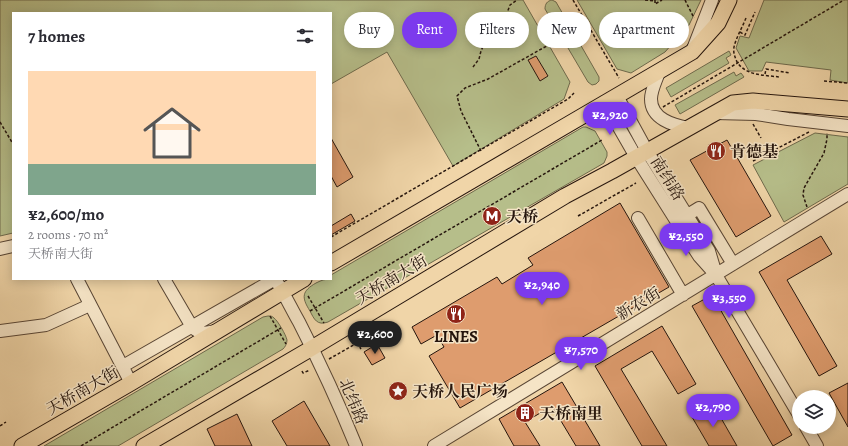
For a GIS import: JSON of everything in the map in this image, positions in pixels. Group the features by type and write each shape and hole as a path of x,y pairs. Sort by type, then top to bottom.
{"main road":[{"path":"332,262 692,52 718,23 728,1"},
{"name":"天桥南大街","path":"144,446 312,348 565,196 733,103 753,101 848,109"},
{"name":"天桥南大街","path":"22,446 132,383 217,331 278,283 298,280"}],"street":[{"path":"692,52 712,0"},
{"path":"659,72 651,99 654,111 658,116 675,125 688,128"},
{"name":"南纬路","path":"611,99 642,154 682,219 709,251 716,275 792,404"},
{"path":"715,113 756,114 848,126"},
{"name":"新农街","path":"434,446 848,194"},
{"path":"682,219 699,208 733,264"},
{"path":"638,218 683,295"},
{"path":"0,249 12,246"},
{"path":"78,280 132,383"},
{"path":"165,280 192,327 198,332 206,333 217,331"},
{"path":"123,366 192,327 278,283"},
{"name":"北纬路","path":"278,283 338,402 356,446"},
{"path":"0,331 46,325 90,305"},
{"path":"810,434 817,446"}],"path":[{"path":"474,67 479,59 485,42 503,29 507,22 507,13 510,5 517,0"},
{"path":"573,0 619,78"},
{"path":"645,0 655,0 655,4 662,0"},
{"path":"685,0 700,29"},
{"path":"654,111 844,0"},
{"path":"740,32 746,35 755,12"},
{"path":"746,18 734,45 734,53 740,67 752,73 779,77"},
{"path":"481,151 461,111 457,96 465,88 488,79 543,48"},
{"path":"765,75 766,69 790,73"},
{"path":"824,82 848,83"},
{"path":"332,236 568,100 574,93"},
{"path":"0,122 12,142"},
{"path":"752,122 761,138"},
{"path":"811,216 803,195 804,188 824,153 827,139 823,123"},
{"path":"753,161 809,132"},
{"path":"310,311 602,140"},
{"path":"750,157 763,150"},
{"path":"578,216 636,183"},
{"path":"308,296 324,323"},
{"path":"270,316 286,344"},
{"path":"329,359 385,326"},
{"path":"81,446 281,328"},
{"path":"357,343 361,350"},
{"path":"302,371 303,374 310,370"},
{"path":"0,426 6,422"}],"green space":[{"path":"0,0 523,0 537,24 537,48 551,48 570,82 564,99 453,166 387,52 332,83 332,12 12,12 12,233 0,236"},
{"path":"552,0 556,2 562,12 547,12 545,6"},
{"path":"577,0 701,0 689,25 689,12 599,12 599,38 591,24 591,12 584,12"},
{"path":"764,0 848,0 848,83 830,80 831,70 766,62 762,71 749,71 736,48 740,36 749,38"},
{"path":"568,48 582,48 599,77 599,81 596,84 592,85 588,82"},
{"path":"605,48 669,48 665,52 631,73 617,69"},
{"path":"729,51 731,55 726,58 729,63 671,97 666,88"},
{"path":"734,72 736,76 741,73 744,77 680,114 675,105"},
{"path":"583,127 595,131 607,152 604,163 328,322 321,323 316,321 305,302 304,295 311,286 316,283 322,280 332,280 332,274"},
{"path":"815,133 848,137 848,184 784,222 753,165"},
{"path":"272,316 276,320 285,335 287,341 283,349 118,446 44,446 263,317"}],"building":[{"path":"536,56 548,76 540,81 528,60"},
{"path":"332,140 353,177 337,187 332,178"},
{"path":"727,140 771,216 736,237 690,160"},
{"path":"620,203 669,287 460,408 429,356 444,347 437,335 421,344 412,327 497,277 502,284 533,265 528,258"},
{"path":"351,214 355,221 332,234 332,225"},
{"path":"821,236 832,254 787,280 837,366 819,376 759,272"},
{"path":"712,295 792,435 773,446 692,306"},
{"path":"662,326 696,384 678,394 652,351 621,369 667,446 642,446 595,366"},
{"path":"377,344 385,358 372,365 364,352"},
{"name":"天桥南里","path":"562,382 600,446 576,446 552,406 525,422 540,446 514,446 499,419"},
{"path":"848,383 848,427 836,406 836,390 835,390"},
{"path":"304,401 330,446 287,446 272,421"},
{"path":"713,404 737,446 709,446 692,417"},
{"path":"237,414 252,446 215,446 207,429"}],"place":[{"name":"肯德基","path":"716,151"},
{"name":"天桥","path":"492,216"},
{"name":"LINES","path":"456,314"},
{"name":"天桥人民广场","path":"398,391"},
{"name":"天桥南里","path":"525,413"}]}
